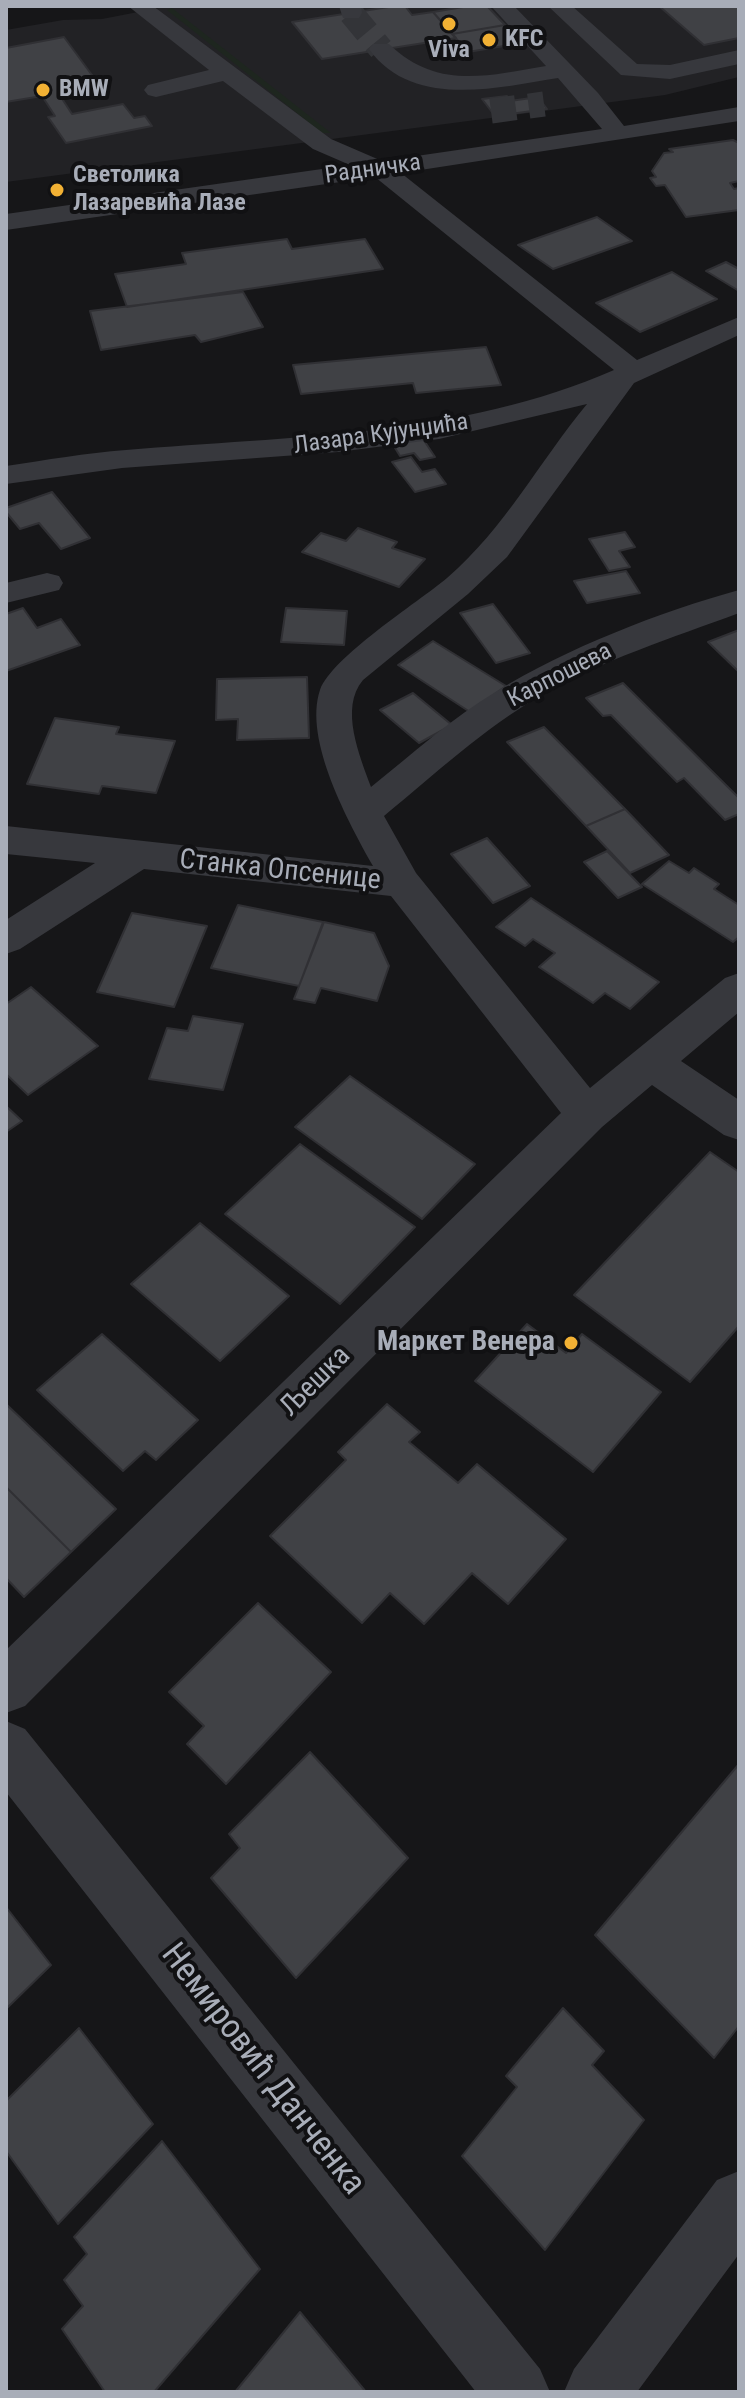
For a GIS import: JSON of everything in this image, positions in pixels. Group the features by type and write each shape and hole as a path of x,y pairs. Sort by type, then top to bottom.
{"street":[{"path":"139,6 322,144 380,169 633,371 576,434 511,532 468,575 351,672 338,689 336,726 363,814 402,883"},
{"path":"502,6 619,135"},
{"path":"559,6 629,70 642,74 658,75 739,57"},
{"path":"381,49 393,64 415,79 432,82 475,82 562,70"},
{"path":"156,90 229,72"},
{"name":"Радничка","path":"6,222 619,135 739,114"},
{"path":"348,130 359,138 380,169"},
{"name":"Лазара Кујунџића","path":"6,475 122,459 338,443 439,430 550,406 739,325"},
{"path":"6,593 47,583"},
{"name":"Карпошева","path":"363,814 483,718 529,687 600,654 739,601"},
{"name":"Станка Опсенице","path":"6,840 402,883 587,1115"},
{"path":"6,939 135,856"},
{"name":"Љешка","path":"6,1687 587,1115 739,989"},
{"path":"650,1061 739,1123"},
{"name":"Немировић Данченка","path":"6,1748 517,2392"},
{"path":"597,2392 739,2202"}],"shaded area":[{"path":"169,6 739,6 739,77 665,95 6,182 6,30 63,20 102,19"},
{"path":"172,8 331,133 322,133 167,10"}],"building":[{"path":"405,6 412,15 433,12 456,38 322,59 292,22"},
{"path":"487,6 505,25 452,34 433,12"},
{"path":"659,6 739,6 739,38 704,45"},
{"name":"KFC","path":"505,25 522,43 468,52 452,34"},
{"name":"BMW","path":"64,37 100,86 59,94 72,114 123,104 134,118 145,116 152,126 66,143 48,117 55,116 42,96 6,102 6,48"},
{"path":"507,96 510,101 538,97 547,109 495,116 482,99"},
{"path":"733,140 739,143 739,181 730,183 734,189 739,188 739,210 686,217 665,185 656,186 650,178 656,177 652,171 664,153 673,152 669,149"},
{"path":"597,217 632,241 553,269 518,245"},
{"path":"287,239 292,249 365,239 383,269 127,307 115,274 186,264 182,253"},
{"path":"726,262 739,269 739,291 706,271"},
{"path":"672,272 717,299 640,332 596,303"},
{"path":"243,292 263,327 201,342 195,335 101,350 90,311"},
{"path":"486,347 501,385 416,393 413,383 301,394 293,365"},
{"path":"421,436 435,457 420,460 414,453 400,456 392,443"},
{"path":"411,457 422,472 435,469 446,484 415,492 392,462"},
{"path":"52,492 90,538 61,549 39,523 20,529 6,512 6,508"},
{"path":"358,528 397,542 392,548 425,559 399,587 302,552 321,533 346,541"},
{"path":"625,532 635,547 619,551 630,567 609,571 589,539"},
{"path":"626,571 640,593 587,603 574,581"},
{"path":"493,604 530,653 496,663 460,613"},
{"path":"23,608 37,628 61,619 80,645 6,671 6,614"},
{"path":"286,608 347,611 344,645 281,642"},
{"path":"739,630 739,672 708,642"},
{"path":"433,641 506,686 470,712 398,665"},
{"path":"307,677 309,738 237,740 238,719 216,720 217,679"},
{"path":"623,683 739,798 739,814 725,820 684,778 677,782 611,715 603,716 586,698"},
{"path":"413,693 452,725 419,743 380,710"},
{"path":"55,718 119,727 116,734 175,741 156,793 102,786 99,794 27,784"},
{"path":"544,727 625,809 586,826 507,742"},
{"path":"625,809 669,855 630,873 586,826"},
{"path":"487,838 530,886 493,903 451,854"},
{"path":"607,851 642,887 618,898 584,862"},
{"path":"669,861 689,873 694,868 719,884 714,889 739,905 739,937 733,942 642,884"},
{"path":"531,898 659,982 630,1009 605,993 593,1003 539,967 555,953 533,939 525,946 496,927"},
{"path":"238,905 323,922 299,986 211,968"},
{"path":"132,913 207,926 174,1007 97,992"},
{"path":"324,922 374,933 389,966 377,1001 321,988 315,1003 294,999"},
{"path":"31,987 98,1046 28,1095 6,1074 6,1004"},
{"path":"193,1016 243,1024 223,1090 149,1079 167,1028 188,1031"},
{"path":"350,1076 475,1164 422,1219 295,1127"},
{"path":"6,1106 22,1121 6,1132"},
{"path":"300,1144 415,1227 340,1304 225,1214"},
{"path":"710,1152 739,1172 739,1326 690,1382 574,1295"},
{"path":"200,1223 289,1296 220,1361 131,1284"},
{"path":"527,1324 566,1353 582,1334 661,1392 593,1472 475,1381"},
{"path":"102,1334 198,1420 156,1460 145,1451 123,1471 37,1390"},
{"path":"6,1404 116,1509 71,1552 6,1487"},
{"path":"387,1404 420,1432 409,1442 458,1483 477,1464 566,1539 508,1604 472,1573 424,1624 390,1593 362,1623 270,1536 346,1460 338,1452"},
{"path":"6,1487 71,1552 24,1597 6,1578"},
{"path":"258,1603 331,1672 226,1784 187,1744 204,1726 169,1692"},
{"path":"310,1752 408,1858 296,1978 211,1878 240,1848 229,1834"},
{"path":"739,1764 739,2026 714,2058 595,1935"},
{"path":"6,1907 51,1965 6,2009"},
{"path":"563,2008 604,2051 592,2065 644,2120 545,2250 462,2156 517,2087 506,2076"},
{"path":"79,2028 153,2124 58,2224 6,2151 6,2101"},
{"path":"162,2141 260,2269 154,2392 105,2392 62,2329 83,2306 64,2280 87,2254 74,2237"},
{"path":"300,2312 366,2392 235,2392"}],"tunnel":[{"path":"351,13 381,49"},
{"path":"491,111 544,104"}],"place":[{"name":"Viva","path":"449,24"},
{"name":"KFC","path":"489,40"},
{"name":"BMW","path":"43,90"},
{"name":"Светолика Лазаревића Лазе","path":"57,190"},
{"name":"Маркет Венера","path":"571,1343"}]}
